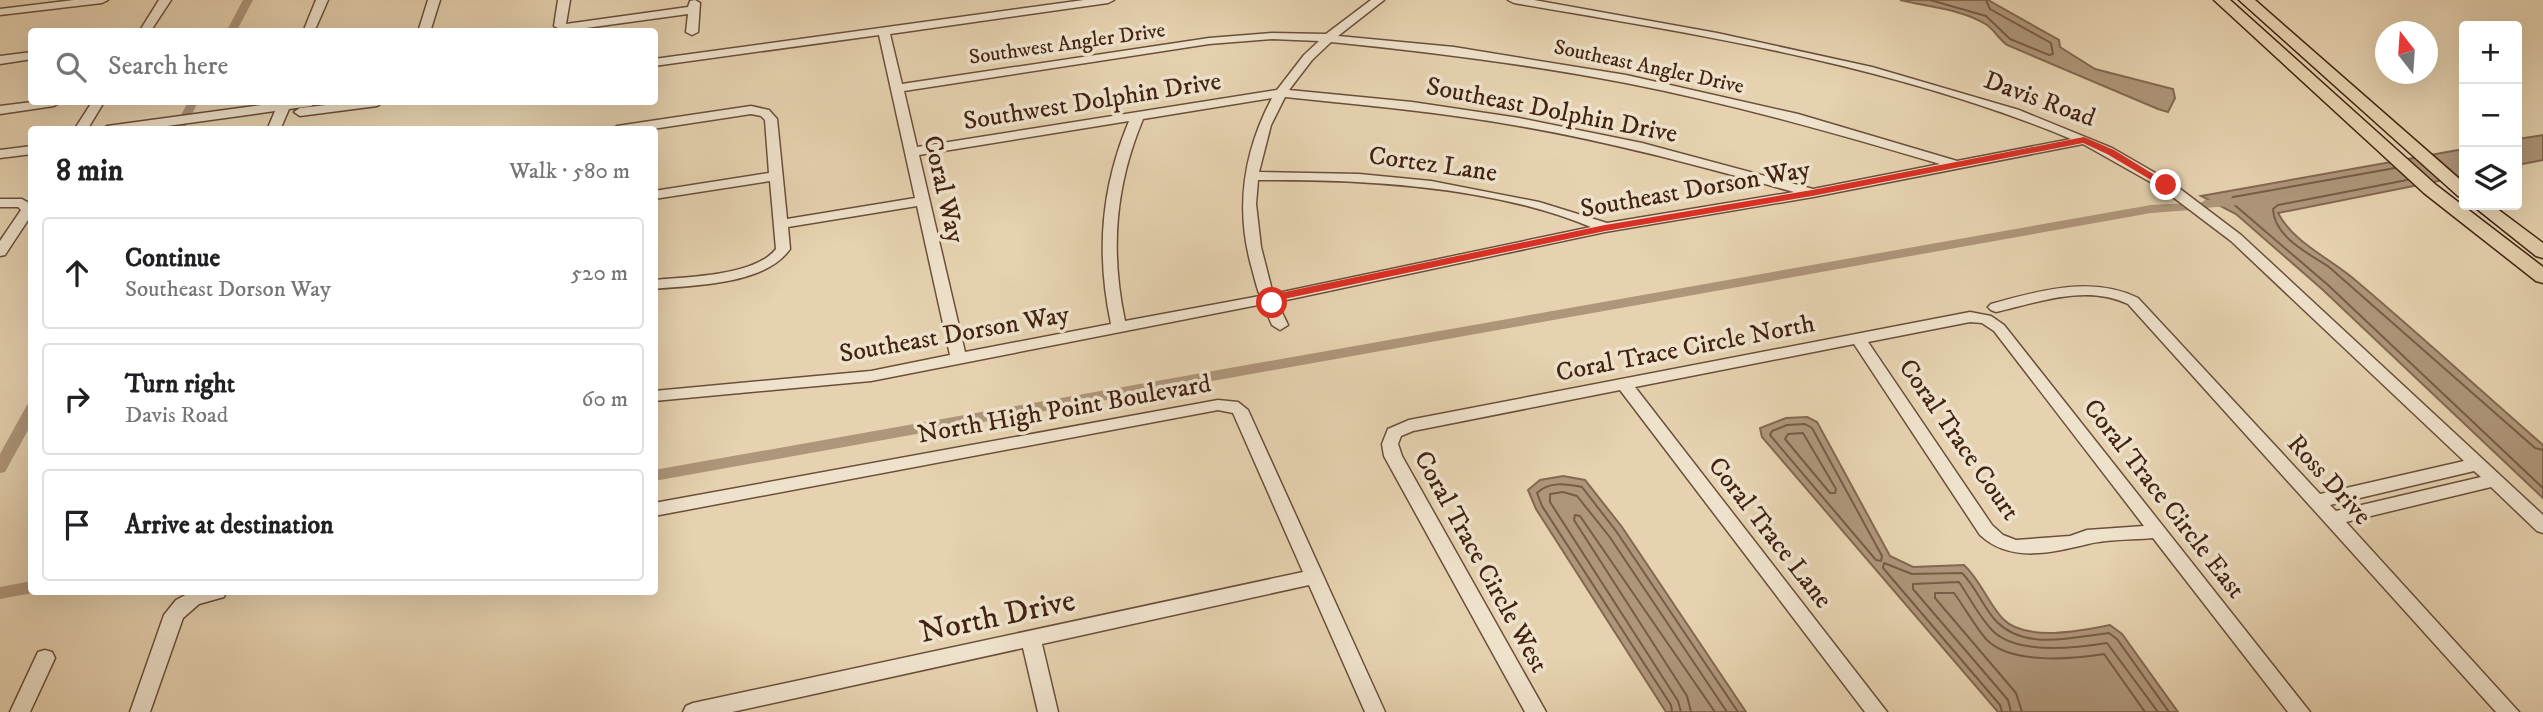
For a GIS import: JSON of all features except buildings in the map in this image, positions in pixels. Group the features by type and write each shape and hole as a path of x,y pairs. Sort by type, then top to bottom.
{"main road":[{"path":"2221,0 2430,189 2543,277"},
{"path":"2246,0 2459,187"},
{"path":"2294,66 2343,85"},
{"path":"2488,210 2543,252"}],"street":[{"path":"0,12 102,0"},
{"path":"146,28 164,0"},
{"path":"310,28 322,0"},
{"path":"425,28 434,0"},
{"path":"564,0 560,26 564,28 693,5 692,32"},
{"path":"658,54 1054,2 1108,0"},
{"path":"1280,326 1267,299 1252,244 1249,219 1250,176 1261,132 1279,93 1303,61 1327,38 1378,0"},
{"name":"Davis Road","path":"1514,0 1685,28 1831,61 2004,108 2111,152 2166,185 2241,242 2543,526"},
{"path":"658,62 884,31 1054,2"},
{"name":"Coral Way","path":"884,31 959,359"},
{"name":"Southwest Angler Drive","path":"897,88 1236,38 1327,38"},
{"name":"Southeast Angler Drive","path":"1327,38 1467,52 1626,79 1794,117 1957,165"},
{"path":"0,60 28,56"},
{"name":"Southwest Dolphin Drive","path":"912,152 1279,93"},
{"name":"Southeast Dolphin Drive","path":"1279,93 1412,106 1518,122 1642,147 1812,193"},
{"path":"0,110 34,105"},
{"path":"83,126 96,105"},
{"path":"281,110 300,105"},
{"path":"135,126 341,105"},
{"path":"275,126 281,110"},
{"path":"643,126 742,111 758,111 771,119 783,249 781,254 769,264 751,270 658,284"},
{"path":"1119,328 1108,274 1108,216 1118,164 1136,117"},
{"path":"189,126 208,120"},
{"name":"Southeast Dorson Way","path":"658,396 861,377 1267,299 1605,228 1812,193 2084,140"},
{"path":"0,145 28,141"},
{"path":"0,154 28,150"},
{"path":"658,194 776,176"},
{"name":"Cortez Lane","path":"1250,176 1338,176 1451,187 1526,203 1592,221 1605,228"},
{"path":"780,224 923,201"},
{"path":"0,203 22,203 28,209 0,252"},
{"name":"Coral Trace Circle North","path":"1394,433 1409,426 1991,313 2088,289 2106,289"},
{"name":"Ross Drive","path":"2106,289 2133,302 2510,712"},
{"name":"Coral Trace Circle East","path":"1991,313 1999,328 2300,712"},
{"name":"Coral Trace Court","path":"1858,338 1986,530 1997,540 2015,547 2071,543 2087,537 2158,531"},
{"name":"Coral Trace Lane","path":"1624,384 1877,712"},
{"name":"North High Point Boulevard","path":"658,509 1206,408 1232,406 1240,410 1375,712"},
{"name":"Coral Trace Circle West","path":"1394,433 1390,444 1393,456 1536,712"},
{"path":"2315,502 2478,464"},
{"path":"2331,520 2495,480"},
{"name":"North Drive","path":"692,712 722,709 1031,638 1315,577"},
{"path":"140,712 174,615 192,598 204,595"},
{"path":"1031,638 1048,712"},
{"path":"20,712 45,657"}],"water":[{"path":"1900,0 1988,0 2059,40 2060,47 2095,69 2173,89 2175,98 2168,112 2158,109 2007,45 1990,27 1977,20 1956,12"},
{"path":"2543,135 2543,160 2522,164 2522,138"},
{"path":"2459,150 2459,177 2278,213 2302,241 2354,279 2543,445 2543,498 2323,290 2236,214 2201,196"},
{"path":"1807,417 1817,422 1890,556 1913,567 1964,565 2003,619 2025,630 2054,633 2110,625 2122,634 2178,712 1998,712 1762,437 1760,428 1786,418"},
{"path":"1563,476 1585,480 1622,527 1746,712 1666,712 1536,509 1528,490 1540,480"}],"waterway":[{"path":"233,28 248,0"},
{"path":"180,126 191,105"},
{"path":"2205,204 2235,202"},
{"path":"658,475 2151,209 2187,207"},
{"path":"0,468 28,416"},
{"path":"0,593 28,588"}],"route":[{"path":"1272,303 1275,298 1605,228 1812,193 2084,140 2111,152 2166,185"}]}
